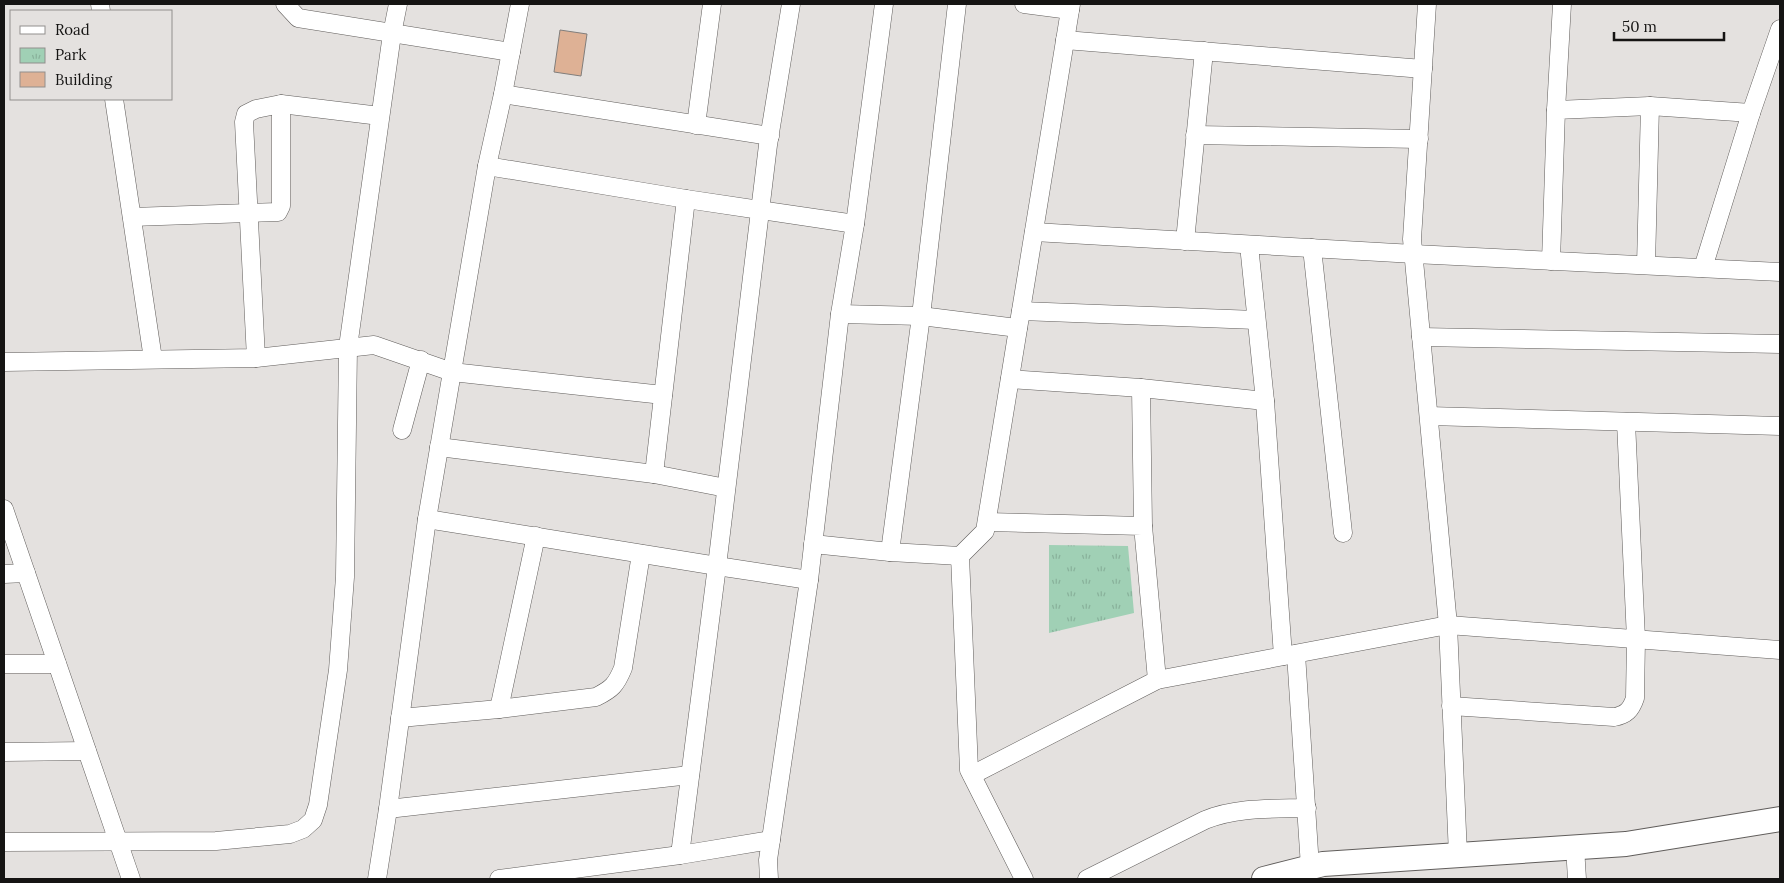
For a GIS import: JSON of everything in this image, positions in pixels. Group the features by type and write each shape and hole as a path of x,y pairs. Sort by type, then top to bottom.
{"main road":[{"path":"1265,879 1323,864 1626,844 1780,819"}],"street":[{"path":"285,4 298,18 511,52"},
{"path":"4,842 216,841 290,834 304,829 312,820 318,805 338,670 345,576 348,347 380,116 398,4"},
{"path":"377,879 427,519 488,166 520,4"},
{"path":"696,125 712,4"},
{"path":"680,855 760,210 791,4"},
{"path":"769,879 768,860 809,580 840,314 855,224 884,4"},
{"path":"890,552 921,316 957,4"},
{"path":"1024,4 1070,7 987,522 985,530 960,556 969,770 1024,879"},
{"path":"1427,4 1412,239 1448,626 1458,855"},
{"path":"1551,261 1562,4"},
{"path":"1703,268 1751,113 1780,30"},
{"path":"1065,40 1423,69"},
{"path":"1185,241 1204,51"},
{"path":"503,94 770,136"},
{"path":"114,100 153,358"},
{"path":"256,358 247,213 244,122 246,114 256,109 280,104 380,116"},
{"path":"132,217 275,213 281,209 280,104"},
{"path":"1556,110 1650,106 1751,113"},
{"path":"1646,266 1650,106"},
{"path":"1195,135 1418,139"},
{"path":"488,166 686,199 855,224"},
{"path":"654,474 686,199"},
{"path":"1034,232 1414,254 1780,272"},
{"path":"1249,245 1306,808 1310,867"},
{"path":"1312,248 1343,533"},
{"path":"840,314 1020,319 1256,320"},
{"path":"1421,338 1780,344"},
{"path":"4,362 153,358 256,358 374,345 452,372 664,395"},
{"path":"402,430 421,360"},
{"path":"1010,379 1141,388 1264,401"},
{"path":"1141,388 1144,526 1157,680"},
{"path":"1428,416 1780,426"},
{"path":"1451,706 1614,717 1623,716 1629,711 1635,698 1636,639 1626,422"},
{"path":"439,447 654,474 726,488"},
{"path":"4,509 131,879"},
{"path":"427,519 809,580"},
{"path":"987,522 1144,526"},
{"path":"499,709 536,536"},
{"path":"813,544 890,552 960,556"},
{"path":"400,718 499,709 596,697 609,691 617,683 623,668 641,554"},
{"path":"4,574 26,573"},
{"path":"972,776 1157,680 1448,626 1780,650"},
{"path":"4,664 57,664"},
{"path":"4,752 87,751"},
{"path":"388,809 690,775"},
{"path":"1087,879 1205,820 1221,814 1237,811 1306,808"},
{"path":"499,879 680,855 771,840"},
{"path":"1575,847 1577,879"}],"green space":[{"path":"1049,545 1128,546 1134,613 1049,633"}],"building":[{"path":"560,30 587,34 581,76 554,72"}]}
